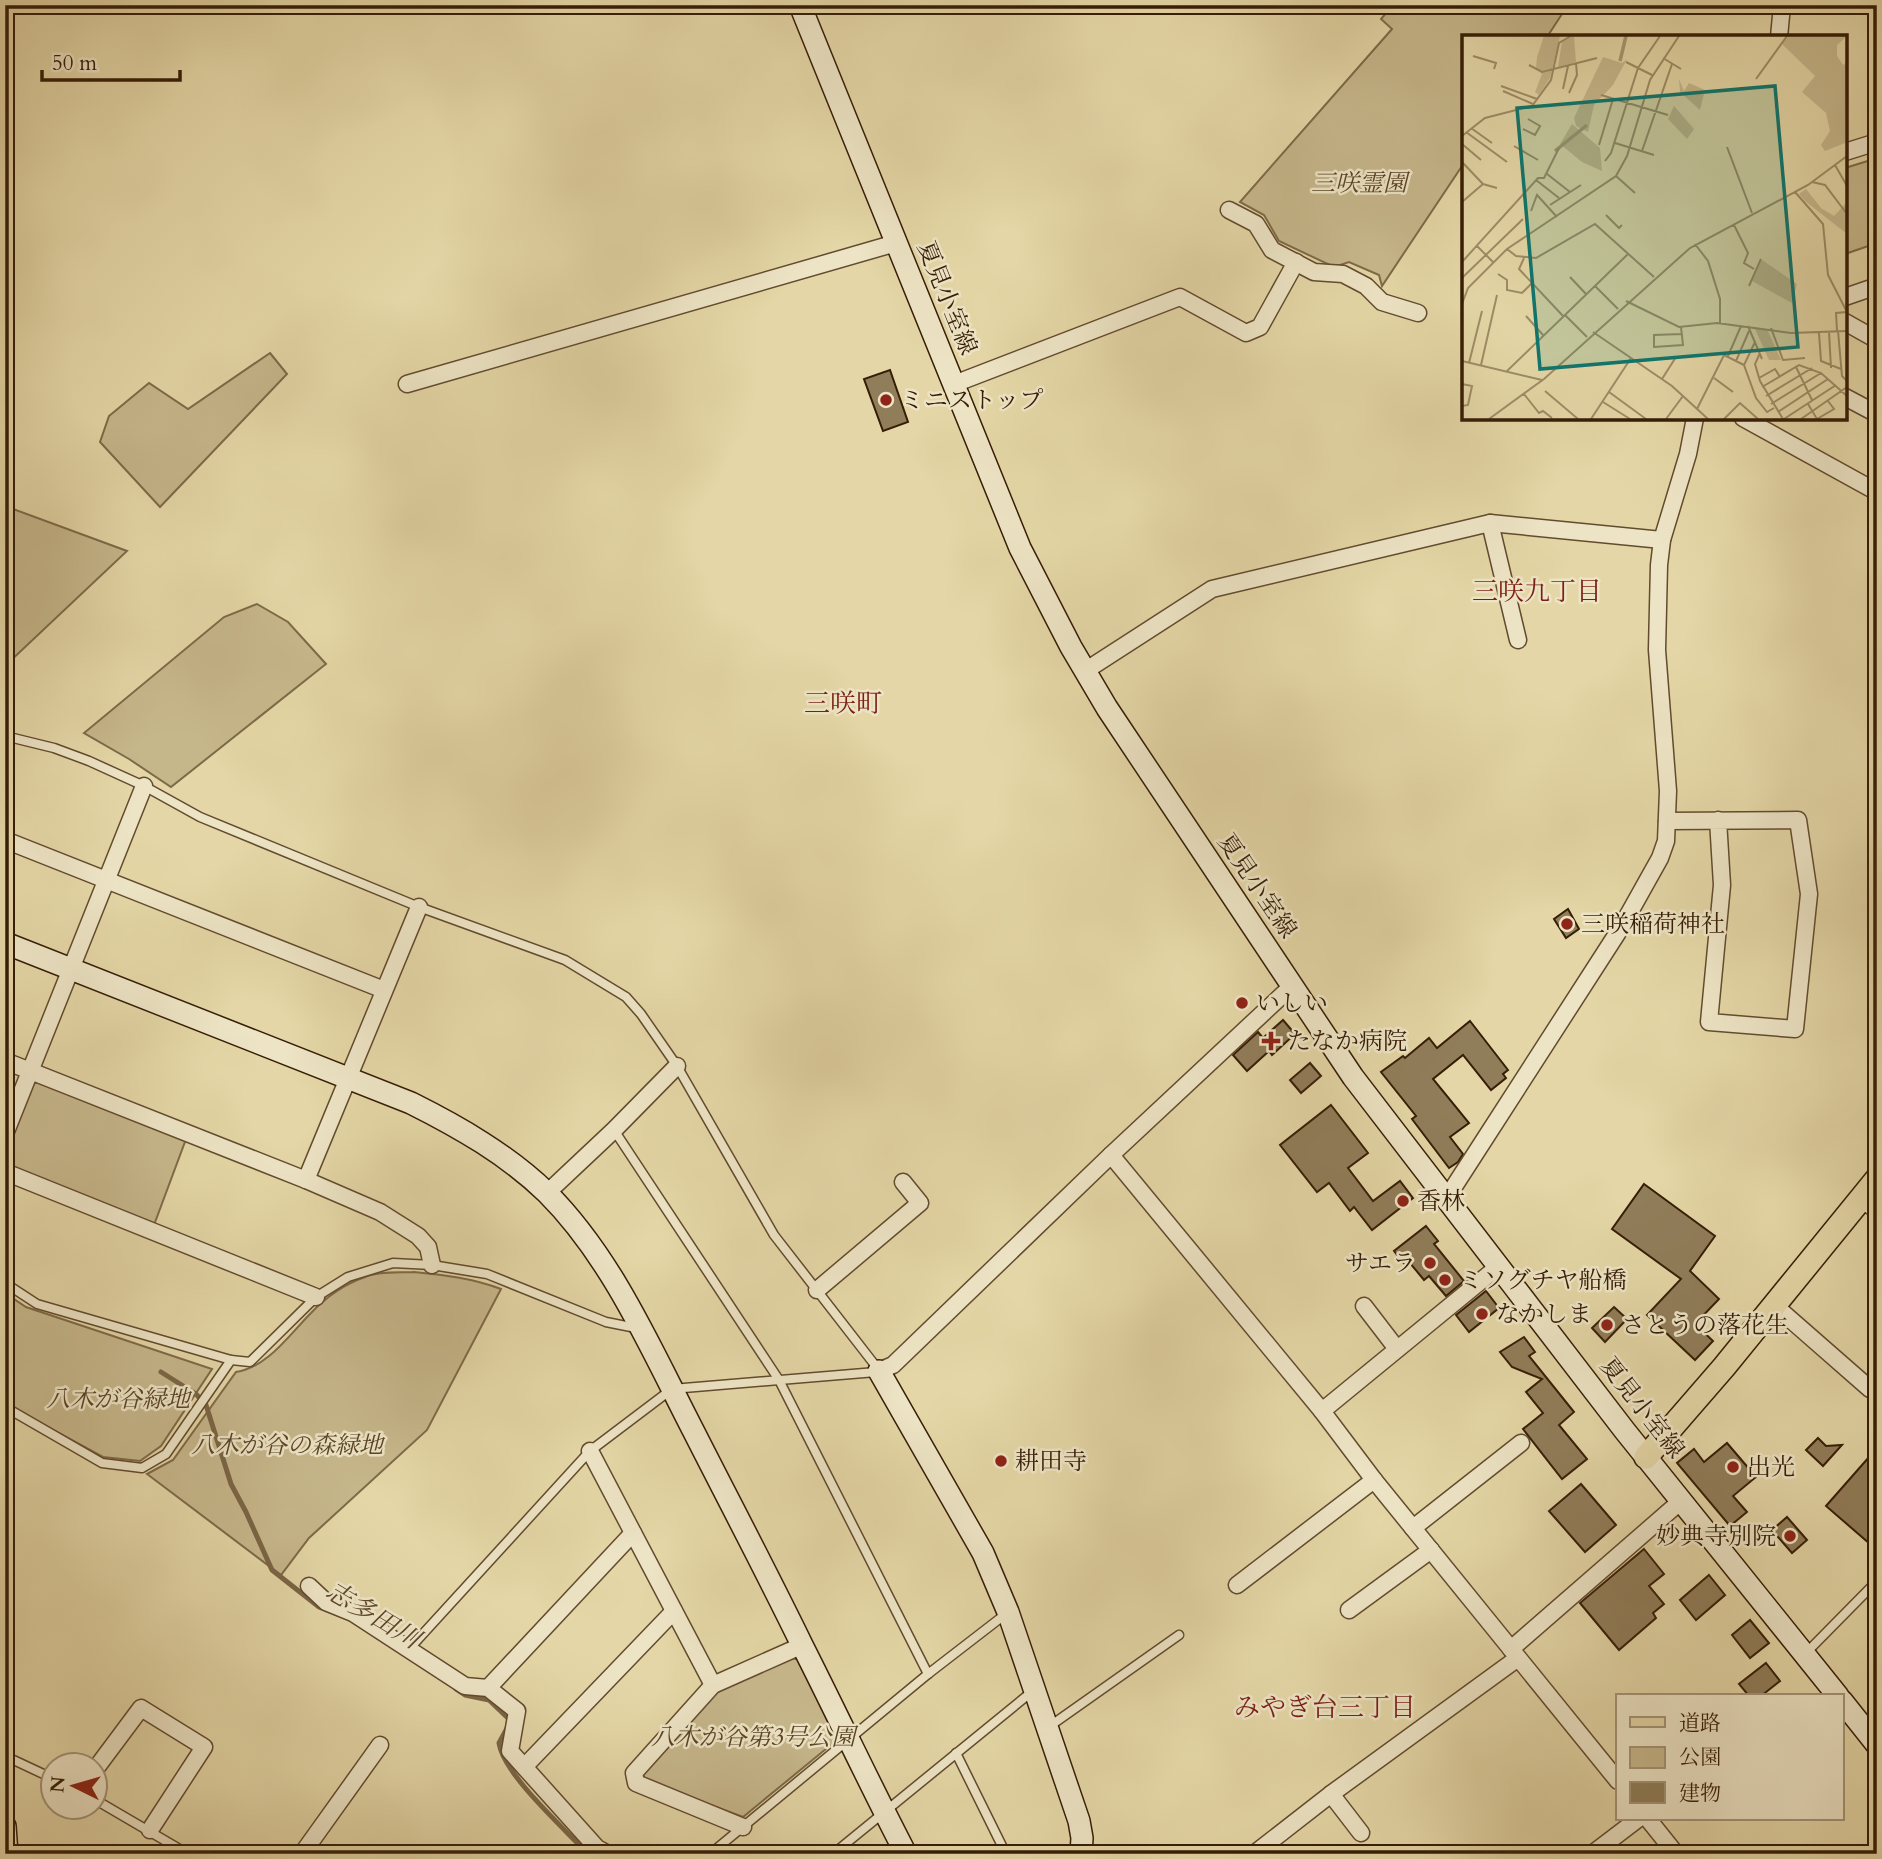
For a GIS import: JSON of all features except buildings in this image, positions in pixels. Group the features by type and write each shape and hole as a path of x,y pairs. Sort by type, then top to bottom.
{"main road":[{"name":"夏見小室線","path":"800,5 1020,548 1085,671 1353,1077 1681,1502 1836,1694"},
{"path":"5,943 411,1103 457,1126 547,1193 580,1232 611,1276 640,1329 803,1645 906,1854"},
{"path":"1646,1457 1774,1305 1869,1205 1877,1179"},
{"path":"879,1371 983,1553 1008,1612 1079,1821 1081,1854"},
{"path":"1843,1702 1877,1745"},
{"path":"5,1826 7,1854"}],"street":[{"path":"1779,35 1782,5"},
{"path":"1847,151 1877,142"},
{"path":"1229,210 1256,224 1272,250 1314,272 1343,274 1366,286 1382,302 1418,313"},
{"path":"407,383 897,243"},
{"path":"954,384 1180,297 1246,333 1260,327 1296,262"},
{"path":"1847,296 1877,286"},
{"path":"1847,322 1877,340"},
{"path":"1847,398 1877,414"},
{"path":"1446,1199 1622,926 1660,858 1666,841 1668,791 1657,650 1659,565 1662,540 1688,454 1695,420"},
{"path":"1747,420 1877,492"},
{"path":"1085,671 1212,589 1490,523 1662,540"},
{"path":"1490,523 1518,640"},
{"path":"5,1134 144,786"},
{"path":"1667,821 1718,820 1798,820 1809,894 1795,1029 1709,1022 1722,885 1718,820"},
{"path":"5,840 384,990"},
{"path":"306,1180 419,907"},
{"path":"879,1371 892,1366 1111,1155 1292,986"},
{"path":"5,1061 380,1212 418,1236 428,1247 432,1265"},
{"path":"547,1193 677,1066"},
{"path":"1111,1155 1322,1410 1374,1480 1616,1779"},
{"path":"5,1172 316,1297"},
{"path":"817,1290 920,1203 903,1182"},
{"path":"1322,1410 1499,1266"},
{"path":"1774,1305 1871,1390"},
{"path":"1364,1306 1397,1349"},
{"path":"1413,1528 1521,1443"},
{"path":"590,1451 713,1685"},
{"path":"1237,1585 1374,1480"},
{"path":"1254,1854 1514,1654 1681,1502"},
{"path":"488,1688 633,1533"},
{"path":"1349,1610 1431,1550"},
{"path":"309,1586 326,1602 353,1613 465,1686 488,1688 517,1711 510,1751 597,1848 608,1854"},
{"path":"525,1766 674,1611"},
{"path":"743,1827 636,1783 634,1773 713,1685 803,1645"},
{"path":"108,1752 141,1708 204,1747 150,1830"},
{"path":"302,1854 380,1745"},
{"path":"1331,1794 1361,1833"},
{"path":"1592,1854 1637,1820"},
{"path":"1649,1820 1676,1854"}],"lane":[{"path":"5,736 54,748 89,761 144,786 200,817 419,907 565,960 626,997 677,1066 774,1235 879,1371"},
{"path":"614,1130 779,1380 928,1674"},
{"path":"5,1283 37,1304 231,1360 250,1362 316,1297 348,1277 393,1263 432,1265 486,1274 606,1322 640,1329"},
{"path":"5,1407 102,1463 142,1468 166,1454 231,1360"},
{"path":"410,1648 590,1451 672,1389 879,1371"},
{"path":"1805,1654 1877,1581"},
{"path":"710,1854 928,1674 1008,1612"},
{"path":"1048,1727 1179,1635"},
{"path":"833,1854 1034,1690"},
{"path":"956,1753 1006,1854"},
{"path":"5,1756 38,1771"},
{"path":"108,1807 188,1854"}],"green space":[{"name":"三咲霊園","path":"1393,5 1551,5 1562,14 1548,35 1462,35 1462,166 1382,286 1379,275 1349,262 1334,267 1279,241 1264,215 1240,202 1392,29 1381,19"},
{"path":"1877,158 1877,243 1847,253 1847,167"},
{"path":"270,353 287,374 160,507 100,442 109,416 149,383 188,409"},
{"path":"5,506 127,551 5,666"},
{"path":"257,604 288,622 326,664 171,787 84,733 224,617"},
{"path":"40,1082 186,1139 154,1225 5,1165 5,1150 31,1084"},
{"name":"八木が谷の森緑地","path":"414,1272 469,1280 501,1289 427,1430 309,1538 281,1575 147,1474 173,1460 236,1372 248,1369 268,1357 329,1296 350,1283 371,1275"},
{"name":"八木が谷緑地","path":"5,1293 26,1307 212,1369 161,1446 140,1461 103,1457 5,1404"},
{"name":"八木が谷第3号公園","path":"787,1658 797,1659 836,1734 832,1744 743,1817 646,1781 641,1771 721,1688"}],"waterway":[{"name":"志多田川","path":"161,1372 196,1394 206,1405 231,1484 272,1570 319,1607 349,1619"},
{"name":"志多田川","path":"456,1689 465,1695 489,1700 511,1721 499,1743 503,1756 523,1785 588,1854"}],"place":[{"name":"ミニストップ","path":"886,400"},
{"name":"三咲稲荷神社","path":"1567,924"},
{"name":"いしい","path":"1242,1003"},
{"name":"たなか病院","path":"1271,1041"},
{"name":"香林","path":"1403,1201"},
{"name":"サエラ","path":"1430,1263"},
{"name":"ミソグチヤ船橋","path":"1445,1280"},
{"name":"なかしま","path":"1482,1314"},
{"name":"さとうの落花生","path":"1607,1325"},
{"name":"耕田寺","path":"1001,1461"},
{"name":"出光","path":"1733,1467"},
{"name":"妙典寺別院","path":"1790,1536"}],"district":[{"name":"三咲九丁目","path":"1537,591"},
{"name":"三咲町","path":"843,703"},
{"name":"みやぎ台三丁目","path":"1325,1707"}]}
